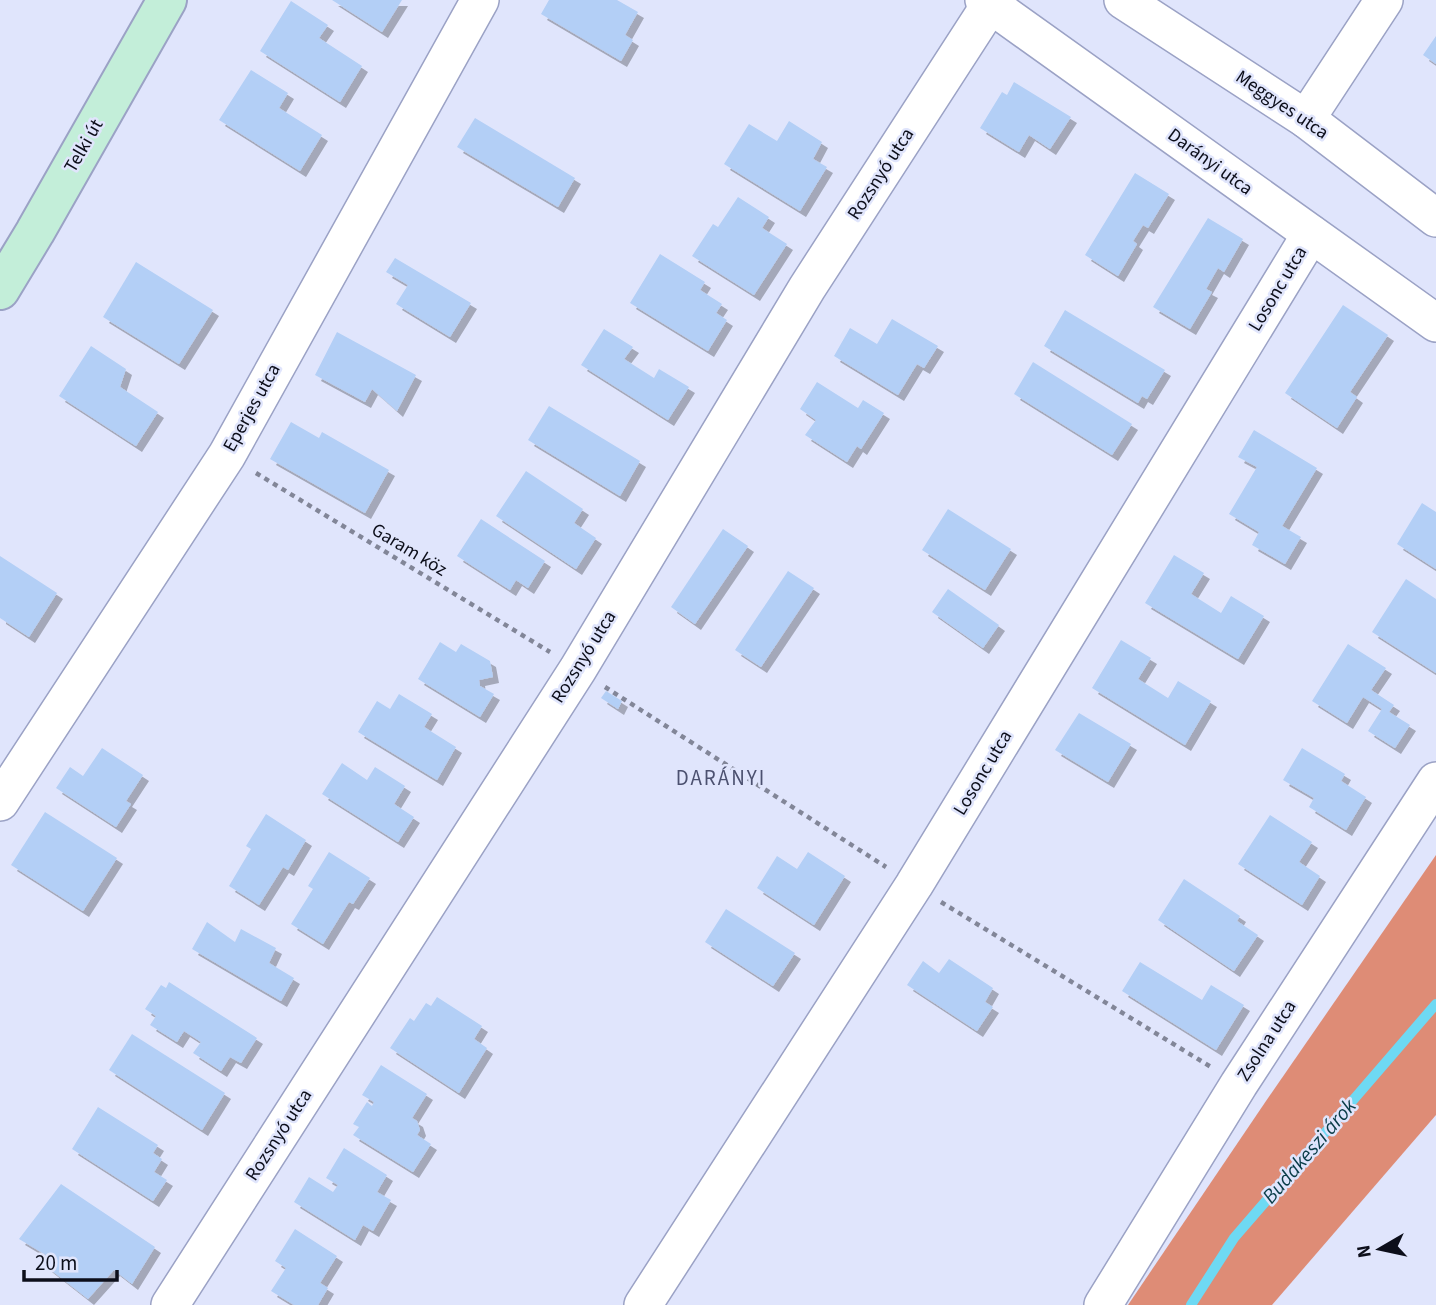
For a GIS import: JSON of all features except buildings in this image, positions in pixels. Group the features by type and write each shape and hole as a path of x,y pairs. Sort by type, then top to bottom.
{"main road":[{"name":"Telki út","path":"0,290 167,0"}],"street":[{"name":"Eperjes utca","path":"0,802 227,455 480,0"},
{"name":"Meggyes utca","path":"1124,0 1306,119 1436,218"},
{"path":"1306,119 1384,0"},
{"name":"Darányi utca","path":"987,2 1436,323"},
{"name":"Rozsnyó utca","path":"170,1305 578,669 807,288 987,2"},
{"name":"Losonc utca","path":"643,1305 922,874 1311,234"},
{"name":"Zsolna utca","path":"1103,1305 1239,1084 1436,781"}],"path":[{"name":"Garam köz","path":"227,455 578,669"}],"shaded area":[{"path":"1436,855 1436,1115 1272,1305 1128,1305 1266,1101"}],"waterway":[{"name":"Budakeszi árok","path":"1191,1305 1234,1238 1436,1004"}],"district":[{"name":"DARÁNYI","path":"721,778"}]}
